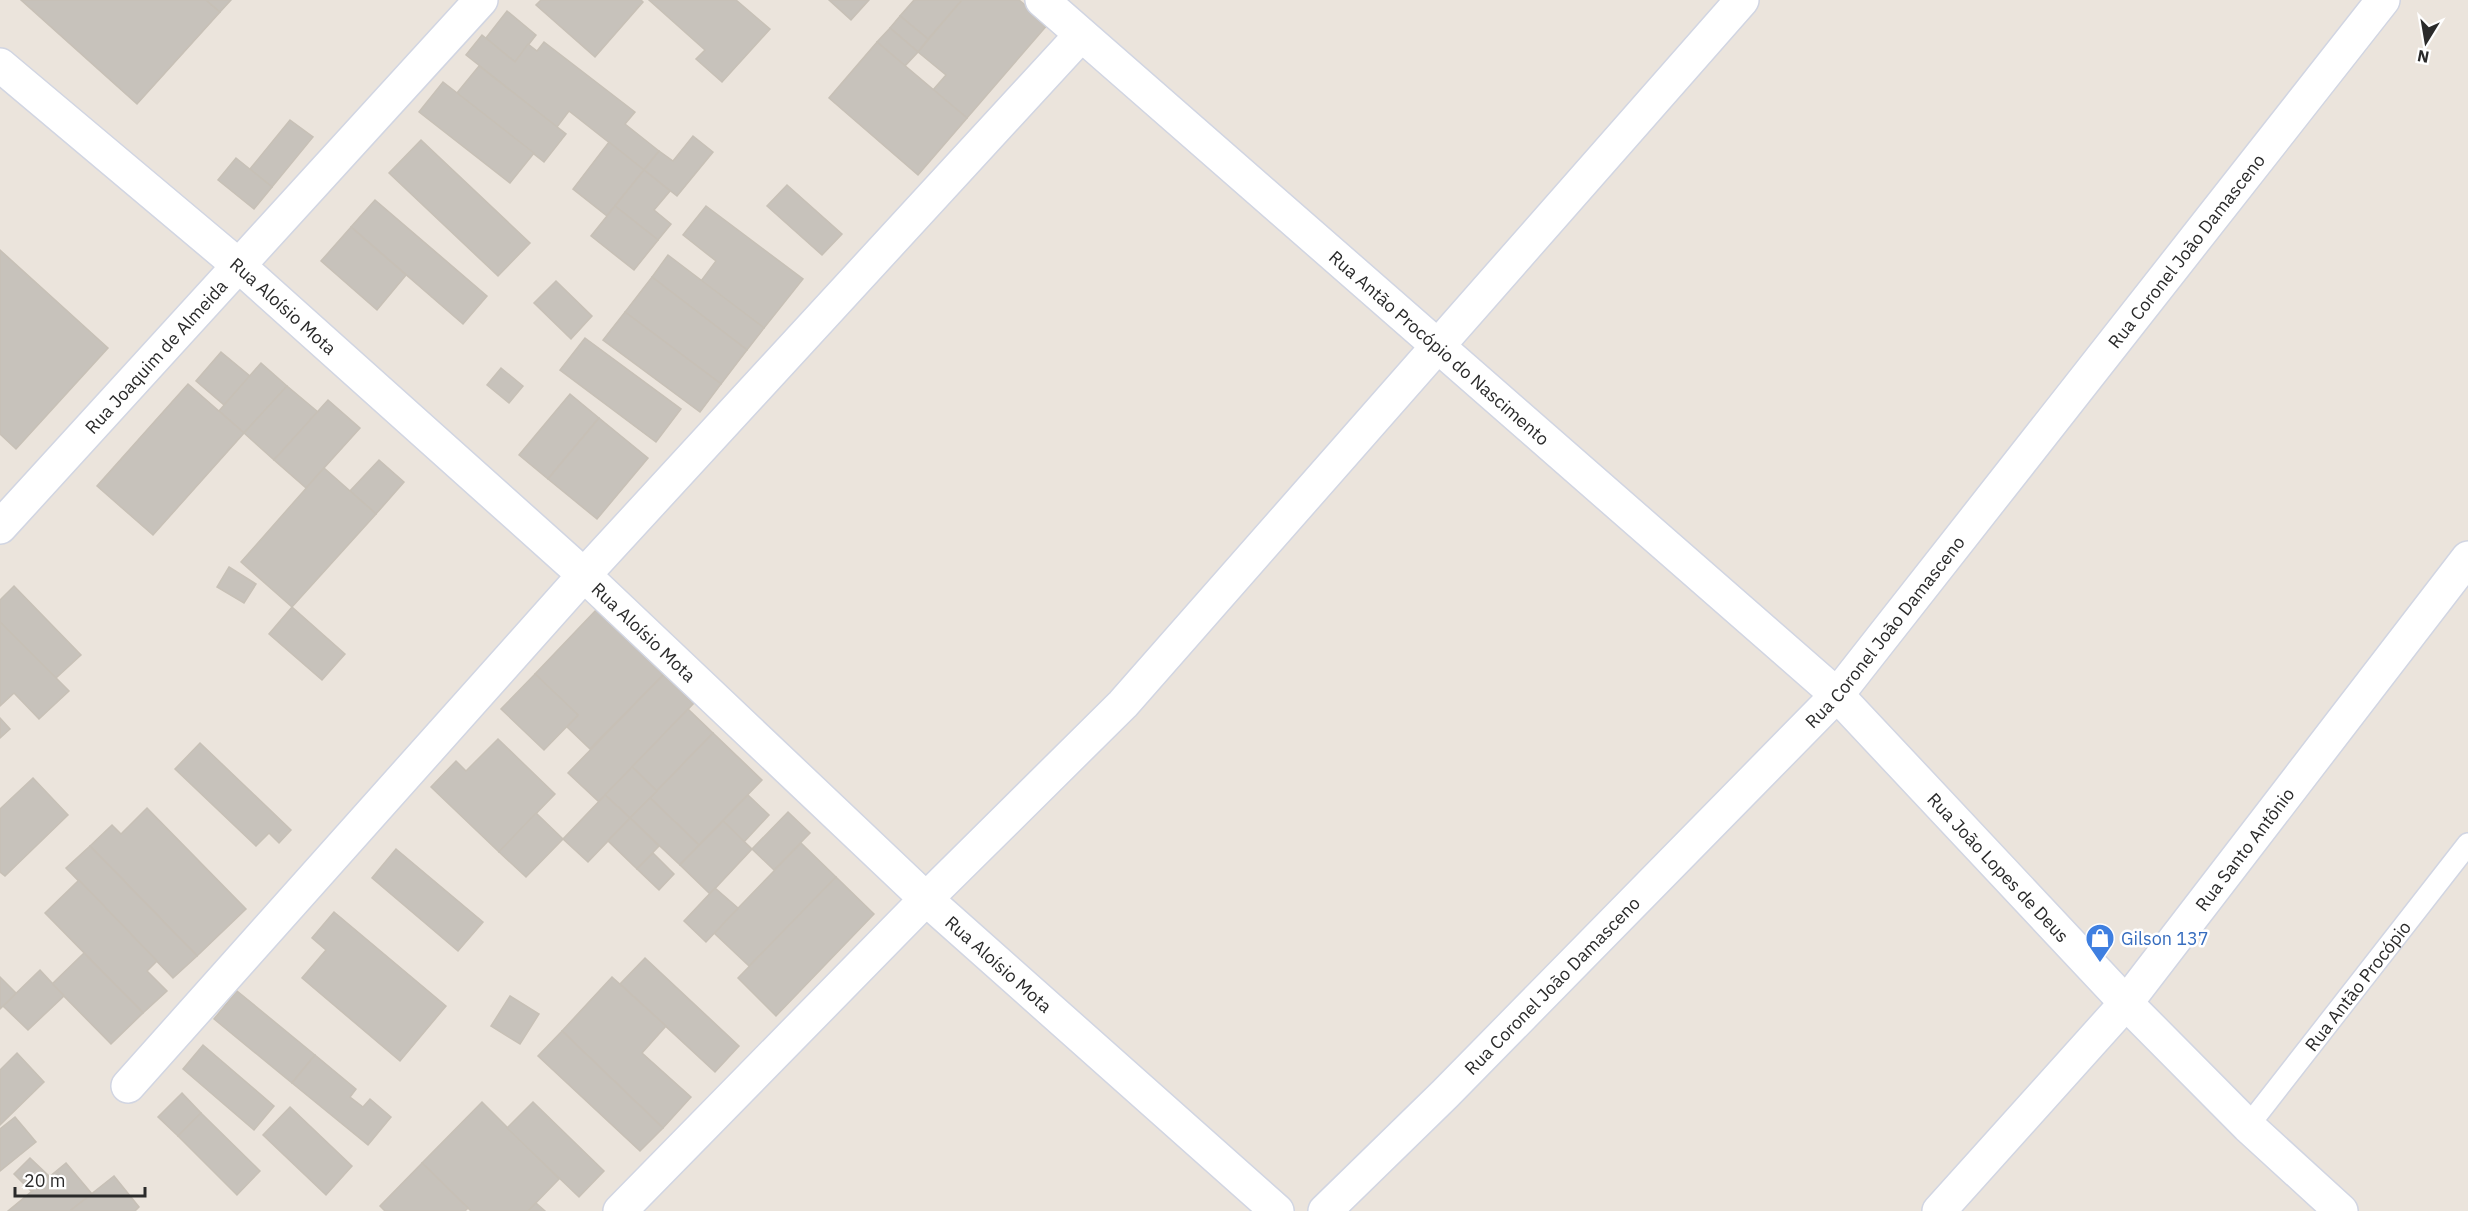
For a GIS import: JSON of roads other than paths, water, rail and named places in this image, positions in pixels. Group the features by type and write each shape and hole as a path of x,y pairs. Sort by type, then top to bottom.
{"street":[{"name":"Rua Joaquim de Almeida","path":"0,527 481,0"},
{"name":"Rua Antão Procópio do Nascimento","path":"1042,0 1837,695"},
{"path":"620,1211 926,899 1123,704 1742,0"},
{"name":"Rua Coronel João Damasceno","path":"1324,1211 1461,1077 1837,695 2383,0"},
{"path":"128,1086 584,575 1081,35"},
{"name":"Rua Aloísio Mota","path":"0,65 238,265 584,575 926,899 1277,1211"},
{"name":"Rua Santo Antônio","path":"1939,1211 2126,1003 2468,558"},
{"name":"Rua João Lopes de Deus","path":"1837,695 2126,1003 2248,1126 2341,1211"}],"lane":[{"name":"Rua Antão Procópio","path":"2248,1126 2468,844"}],"place":[{"name":"Gilson 137","path":"2100,964"}]}
